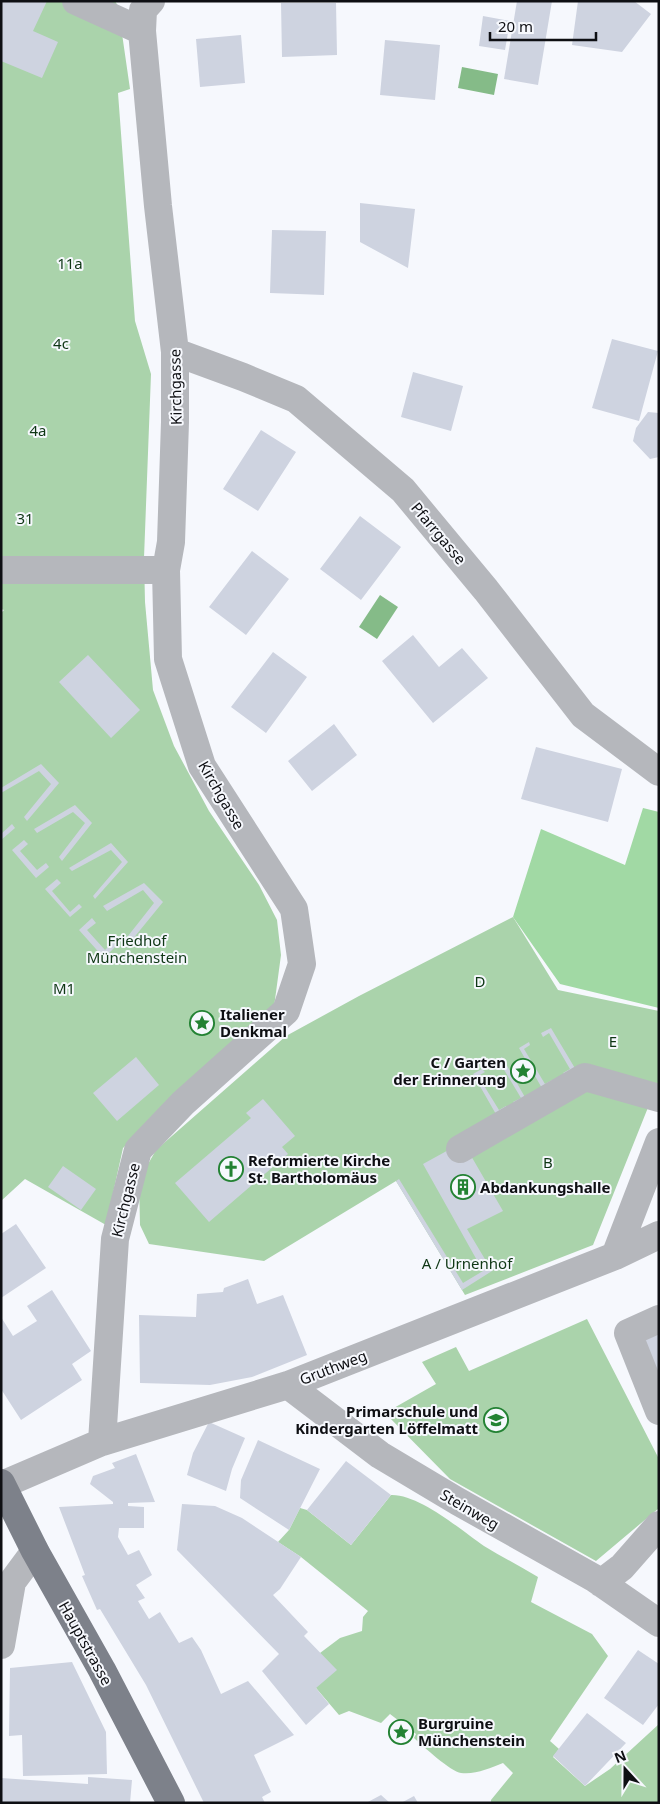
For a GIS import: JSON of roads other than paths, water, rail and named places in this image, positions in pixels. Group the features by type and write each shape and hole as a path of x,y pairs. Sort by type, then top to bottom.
{"main road":[{"name":"Hauptstrasse","path":"2,1484 35,1551 102,1670 171,1803"}],"street":[{"path":"76,1 145,14"},
{"name":"Kirchgasse","path":"102,1442 115,1239 138,1150 183,1102 286,1011 302,964 294,909 202,766 168,659 166,570 171,542 176,352 158,206 145,14"},
{"name":"Pfarrgasse","path":"176,352 243,376 296,399 403,490 486,590 583,715 659,772"},
{"path":"1,570 166,570"},
{"path":"460,1149 585,1077 659,1098"},
{"path":"615,1256 659,1142"},
{"name":"Gruthweg","path":"2,1484 102,1442 288,1385 615,1256 659,1235"},
{"path":"659,1319 628,1333 659,1411"},
{"name":"Steinweg","path":"288,1385 380,1455 601,1583 659,1623"},
{"path":"601,1583 622,1567 659,1526"},
{"path":"1,1645 12,1582 35,1551"}],"place":[{"name":"Italiener Denkmal","path":"202,1023"},
{"name":"C / Garten der Erinnerung","path":"523,1071"},
{"name":"Reformierte Kirche St. Bartholomäus","path":"231,1169"},
{"name":"Abdankungshalle","path":"463,1187"},
{"name":"Primarschule und Kindergarten Löffelmatt","path":"496,1420"},
{"name":"Burgruine Münchenstein","path":"401,1732"}],"park label":[{"name":"11a","path":"70,263"},
{"name":"4c","path":"61,343"},
{"name":"4a","path":"38,430"},
{"name":"31","path":"25,518"},
{"name":"Friedhof Münchenstein","path":"137,948"},
{"name":"D","path":"480,981"},
{"name":"M1","path":"64,988"},
{"name":"E","path":"613,1041"},
{"name":"B","path":"548,1162"},
{"name":"A / Urnenhof","path":"467,1263"}]}
